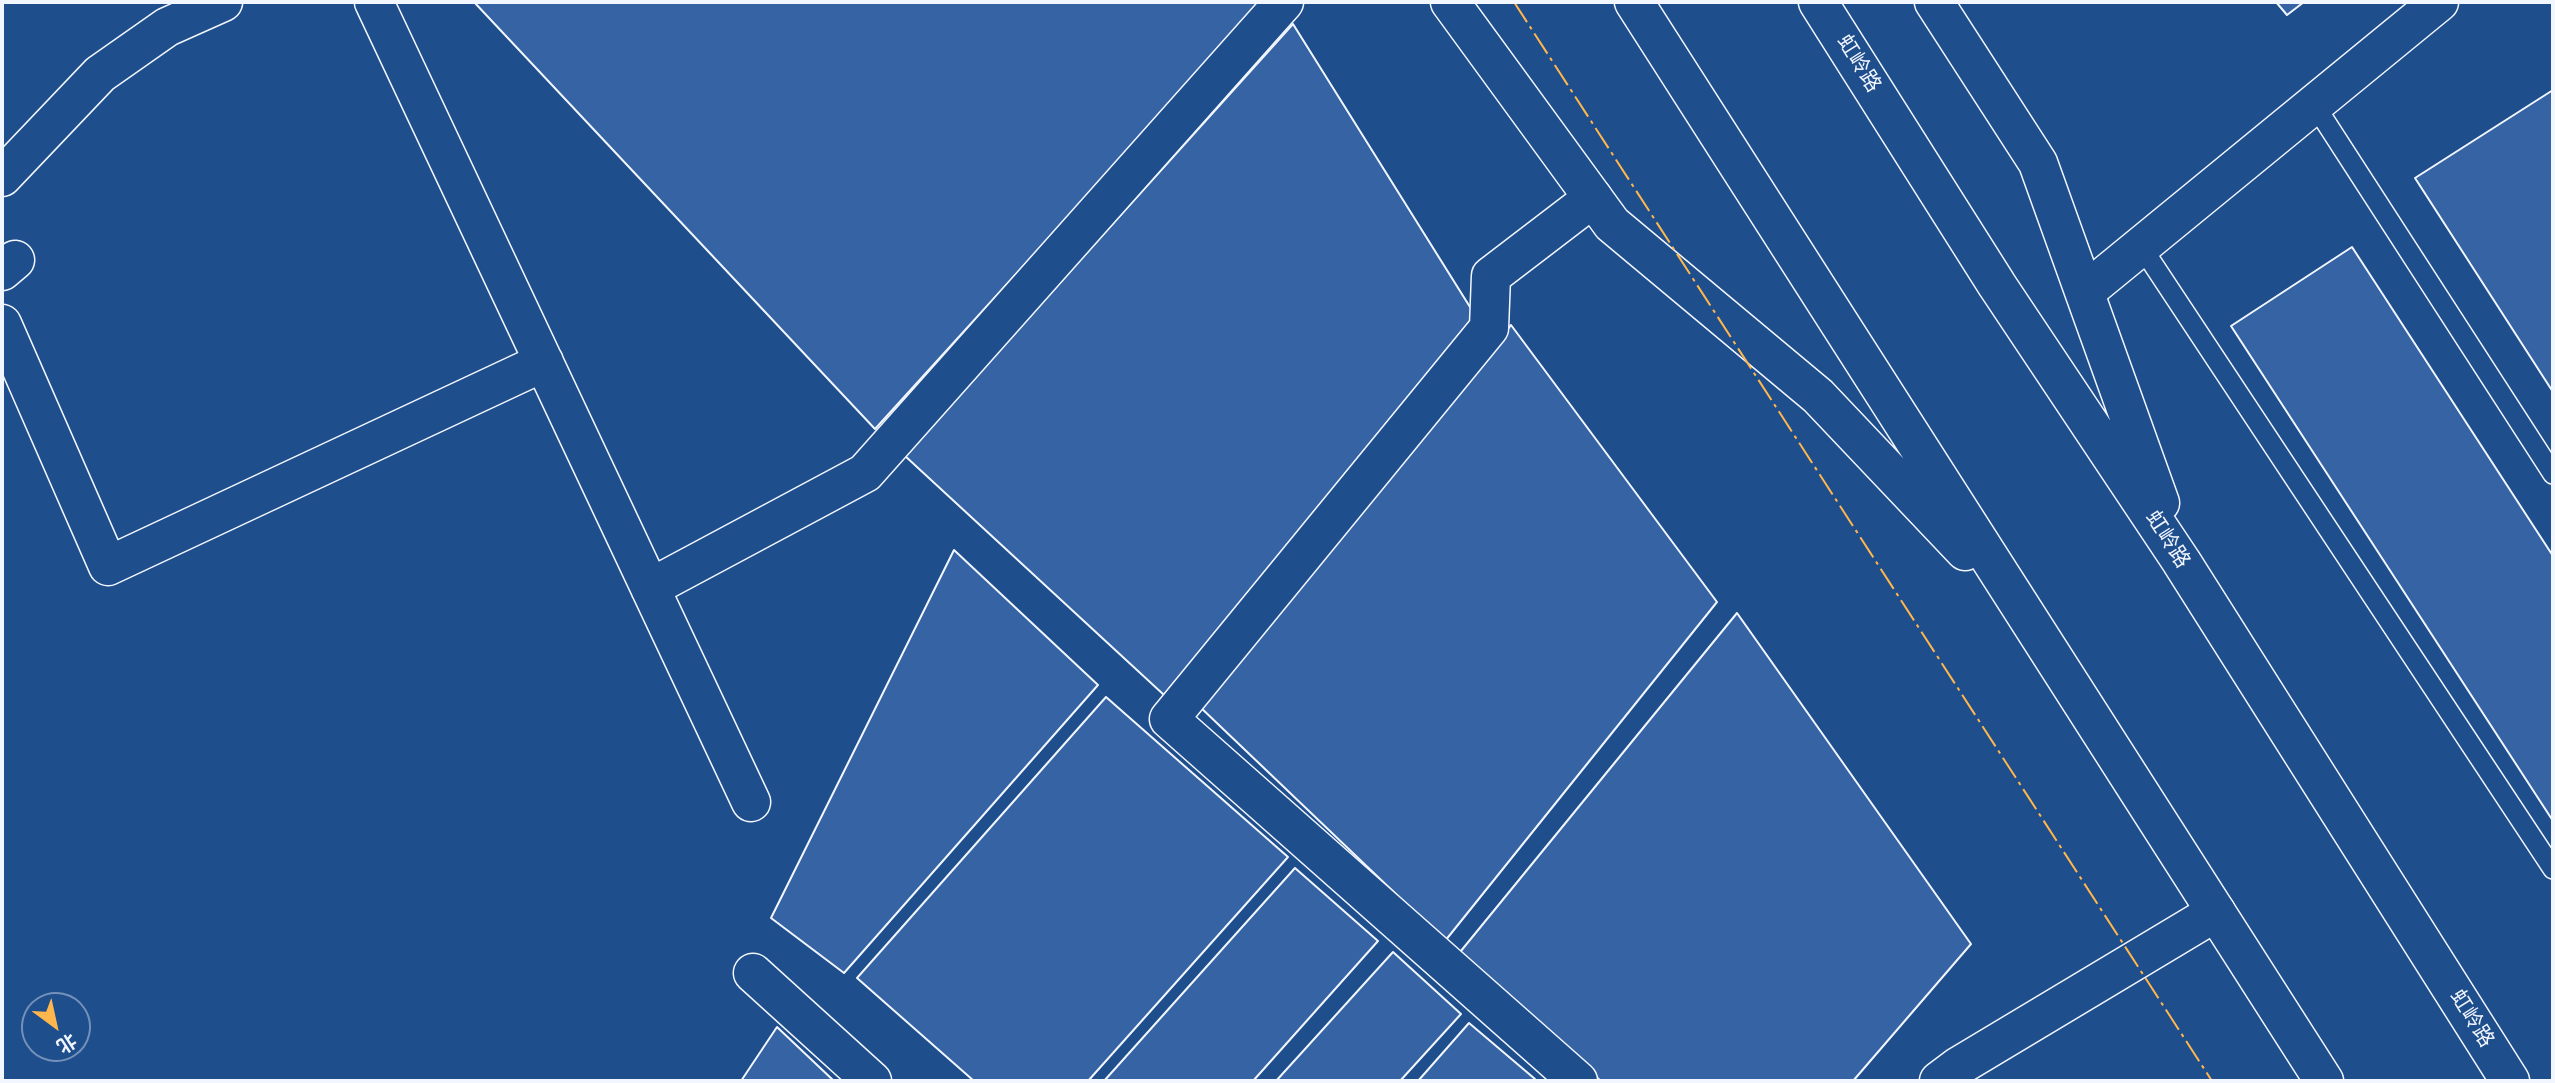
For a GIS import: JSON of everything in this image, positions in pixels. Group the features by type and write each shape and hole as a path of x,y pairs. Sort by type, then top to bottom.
{"street":[{"path":"2,177 100,74 167,27 222,2"},
{"path":"374,2 751,802"},
{"path":"650,589 865,473 1284,2"},
{"path":"1450,2 1612,224 1818,396 2026,615"},
{"path":"1634,2 2324,1081"},
{"name":"虹岭路","path":"1818,2 1997,285 2181,561 2510,1081"},
{"path":"1934,2 2038,163 2181,561"},
{"path":"2085,292 2439,2"},
{"path":"1578,1081 1169,719 1489,328 1492,276 1593,198"},
{"path":"2,324 108,566 544,362"},
{"path":"1939,1081 1959,1066 2216,912"},
{"path":"752,973 872,1081"}],"lane":[{"path":"2314,104 2553,474"},
{"path":"2141,246 2553,869"}],"building":[{"path":"474,2 1264,2 875,429"},
{"path":"2276,2 2304,2 2287,15"},
{"path":"1293,24 1475,315 1164,695 904,455"},
{"path":"2553,90 2553,392 2415,178"},
{"path":"2352,247 2553,556 2553,821 2231,326"},
{"path":"1511,325 1717,602 1445,941 1198,705"},
{"path":"954,550 1098,685 844,973 771,918"},
{"path":"1737,613 1971,944 1853,1081 1601,1081 1456,957"},
{"path":"1106,697 1288,857 1088,1081 974,1081 857,978"},
{"path":"1295,868 1378,941 1253,1081 1104,1081"},
{"path":"1393,952 1461,1014 1400,1081 1276,1081"},
{"path":"1469,1023 1535,1079 1418,1081"},
{"path":"777,1027 834,1081 741,1081"}],"power":[{"path":"1514,2 2212,1081"}]}
